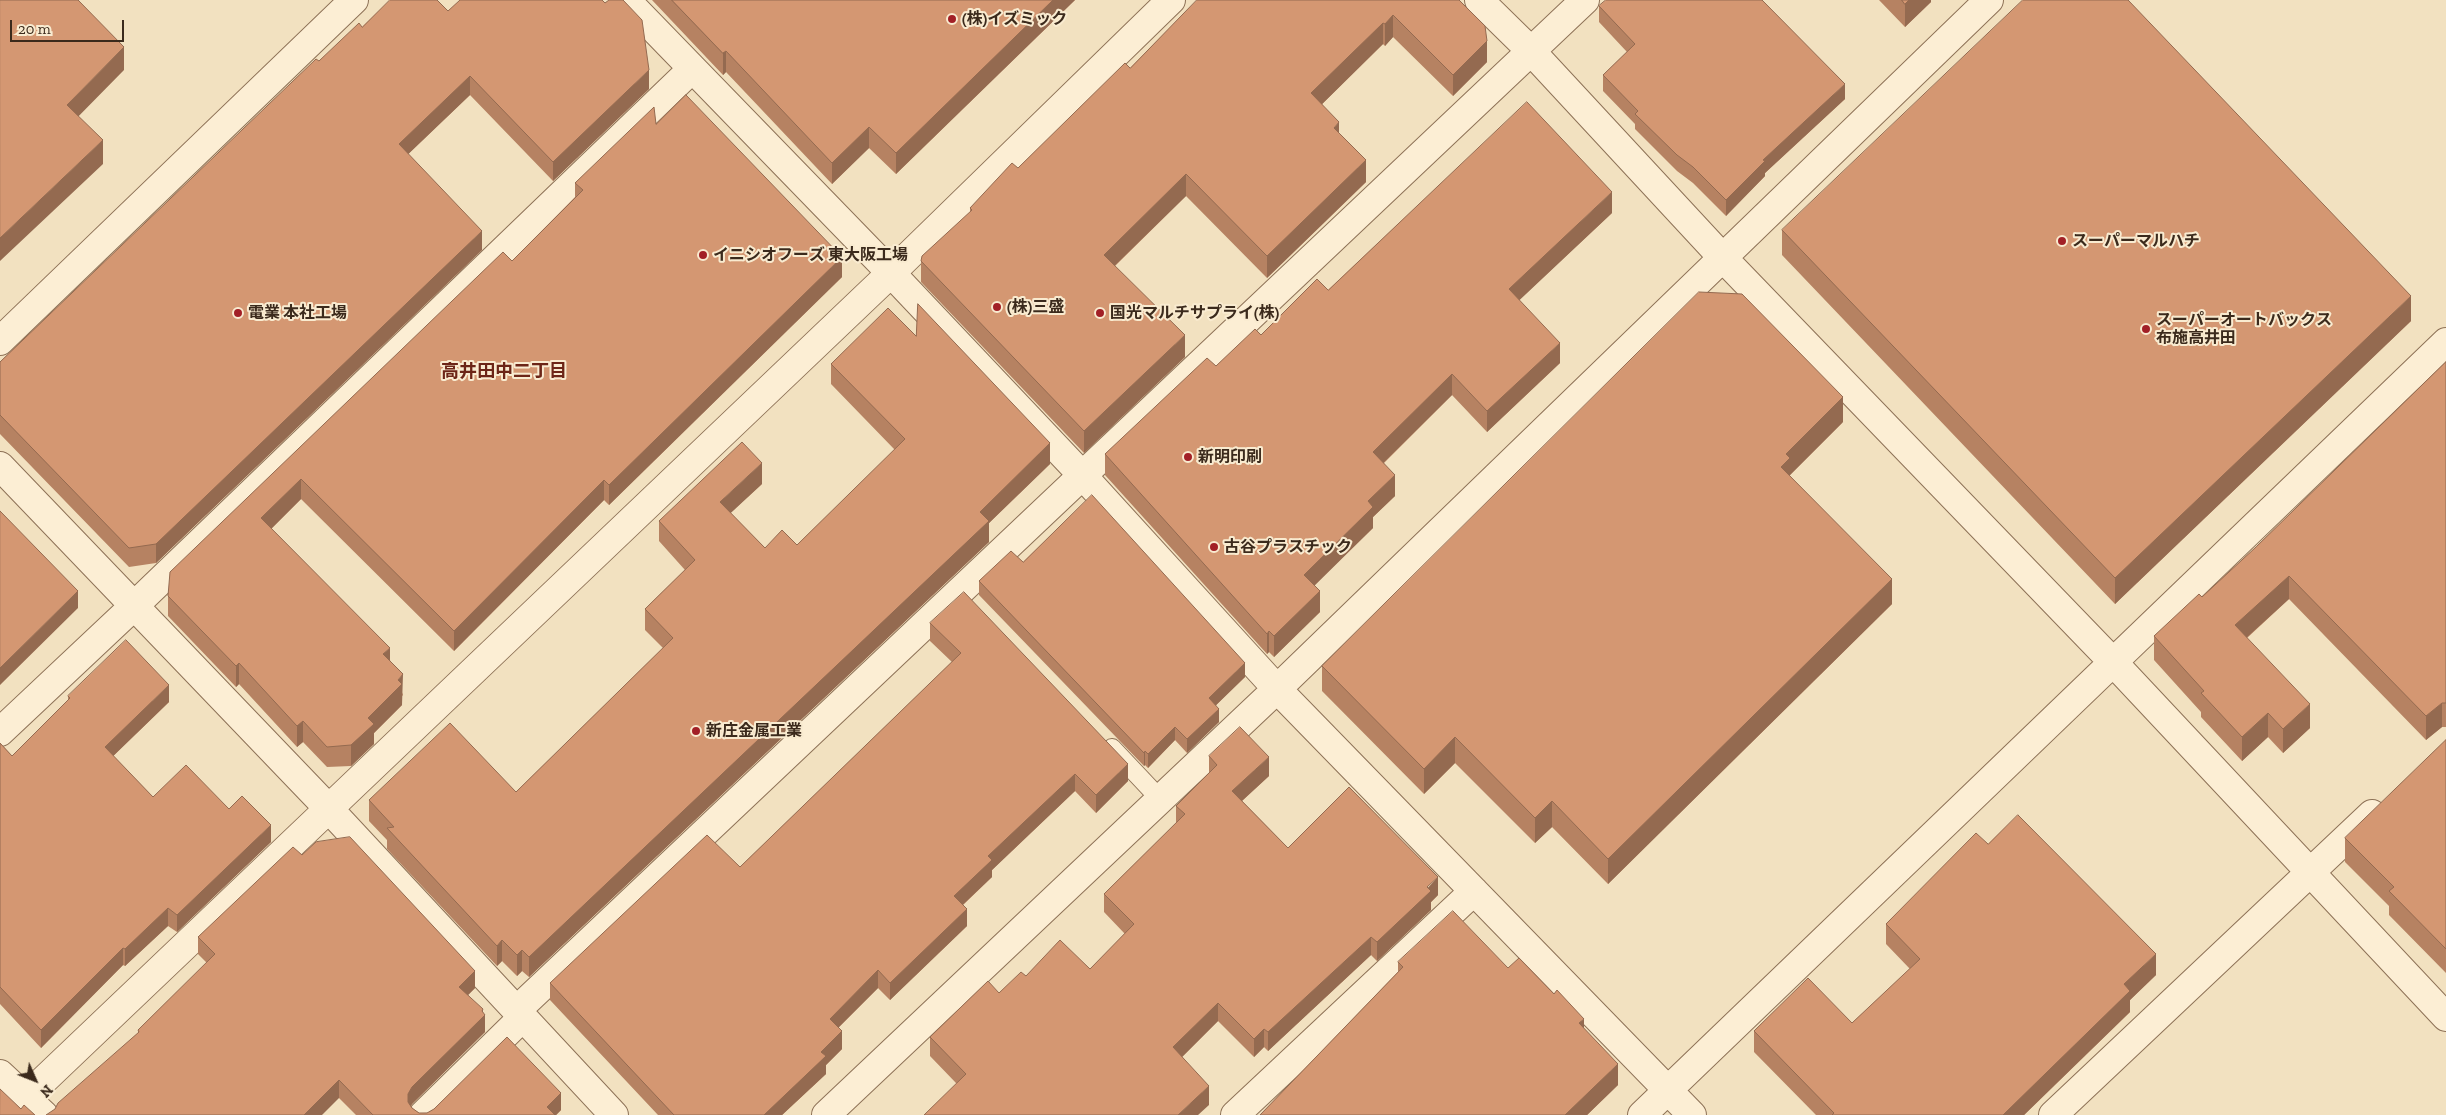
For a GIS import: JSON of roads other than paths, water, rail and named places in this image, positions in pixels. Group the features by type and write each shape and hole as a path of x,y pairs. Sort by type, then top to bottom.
{"street":[{"path":"0,341 354,0"},
{"path":"626,0 891,273 1082,476 1277,689 1692,1115"},
{"path":"0,1074 35,1106 328,809 891,273 1171,0"},
{"path":"1479,0 1532,51 1722,257 2112,661 2446,1017"},
{"path":"423,1115 520,1013 968,598 1082,476 1585,0"},
{"path":"826,1115 1277,689 1989,0"},
{"path":"0,732 134,606 692,68"},
{"path":"1642,1115 2112,661 2446,342"},
{"path":"0,466 328,809 614,1115"},
{"path":"2053,1115 2389,797"},
{"path":"1235,1115 1474,891"}],"lane":[{"path":"1098,734 1160,799"}],"place":[{"name":"(株)イズミック","path":"952,19"},
{"name":"スーパーマルハチ","path":"2062,241"},
{"name":"イニシオフーズ 東大阪工場","path":"703,255"},
{"name":"(株)三盛","path":"997,307"},
{"name":"電業 本社工場","path":"238,313"},
{"name":"国光マルチサプライ(株)","path":"1100,313"},
{"name":"スーパーオートバックス 布施高井田","path":"2146,329"},
{"name":"新明印刷","path":"1188,457"},
{"name":"古谷プラスチック","path":"1214,547"},
{"name":"新庄金属工業","path":"696,731"}],"district":[{"name":"高井田中二丁目","path":"504,372"}]}
